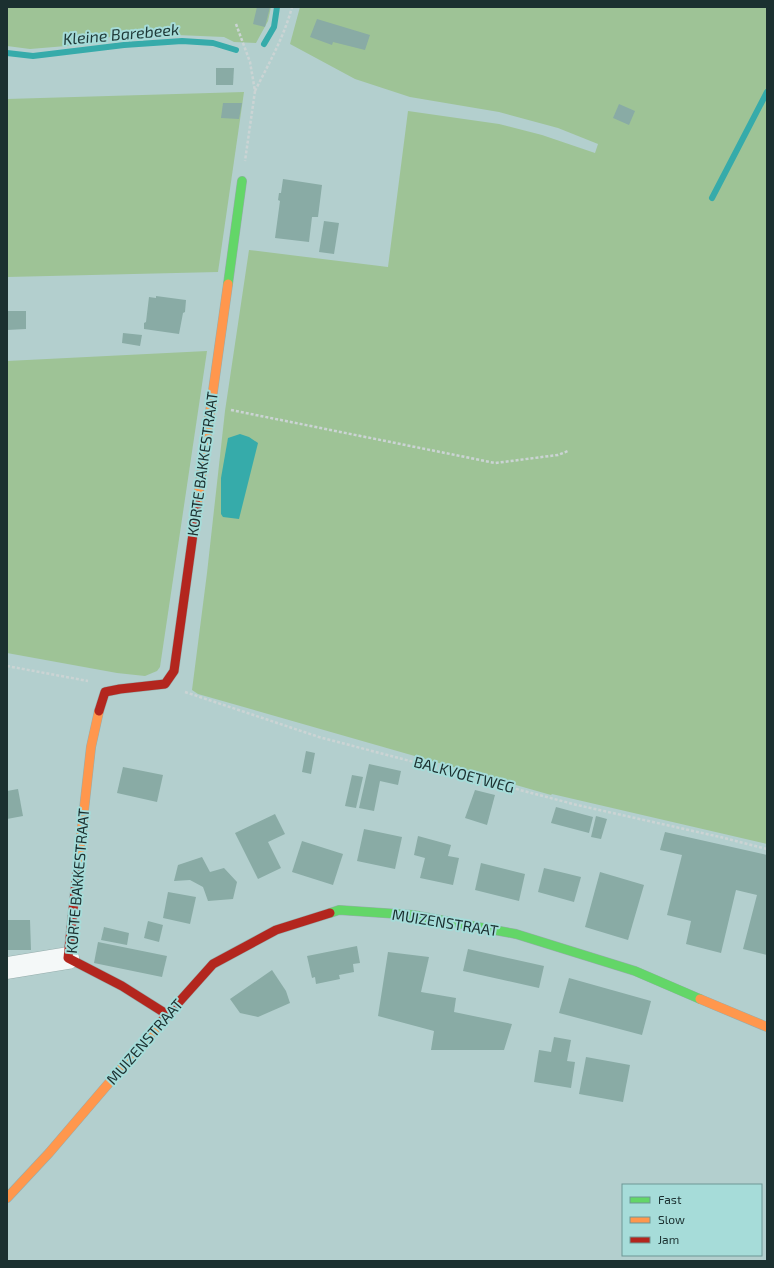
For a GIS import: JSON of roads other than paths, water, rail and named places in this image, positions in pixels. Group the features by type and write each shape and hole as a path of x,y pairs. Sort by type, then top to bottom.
{"street":[{"name":"KORTE BAKKESTRAAT","path":"168,1015 122,986 68,958 91,747 100,704 105,692 114,689 149,687 165,684 174,671 242,181"},
{"name":"MUIZENSTRAAT","path":"7,1198 49,1153 213,964 276,930 339,910 413,915 516,934 635,971 767,1027"},
{"path":"7,968 68,958"}],"water":[{"path":"240,434 249,437 258,443 239,519 223,517 221,514 221,478 228,438"}],"waterway":[{"path":"264,44 274,27 277,7"},
{"name":"Kleine Barebeek","path":"7,53 33,56 124,45 182,41 213,43 236,50"},
{"path":"712,198 767,92"}]}
